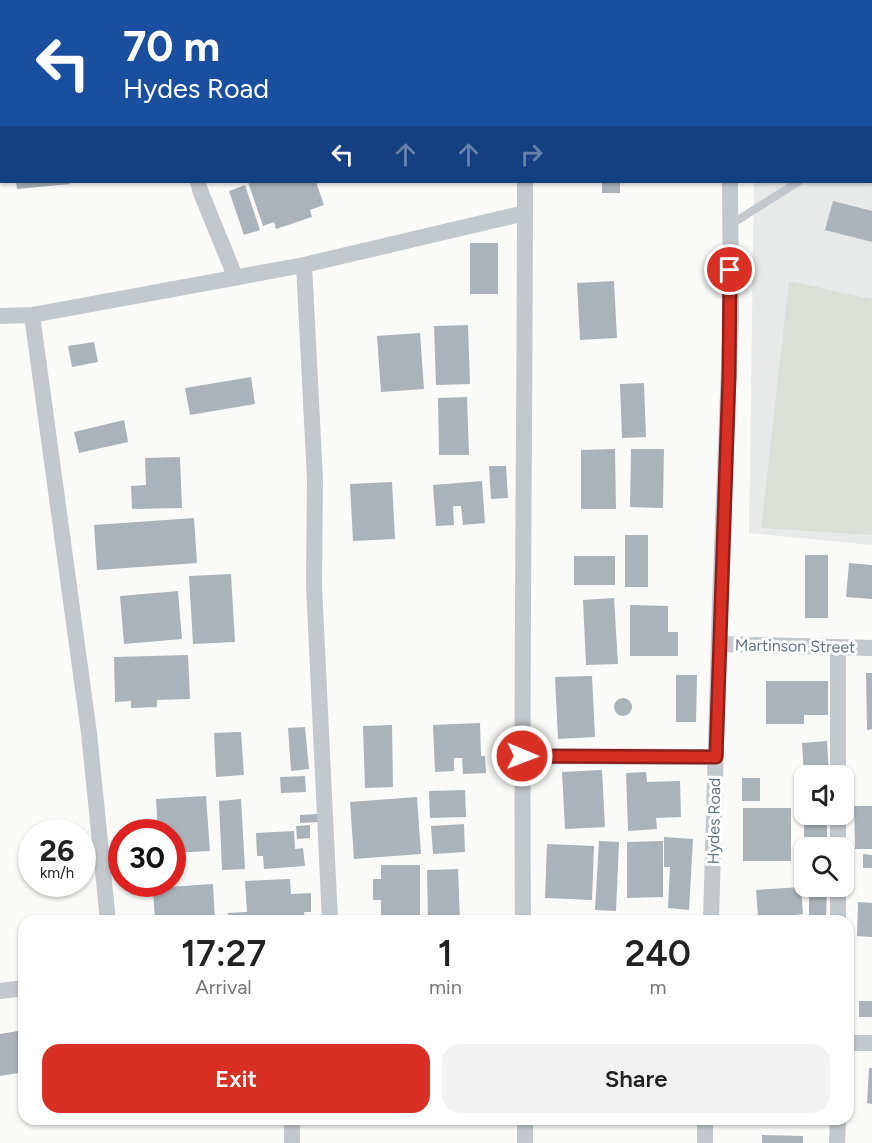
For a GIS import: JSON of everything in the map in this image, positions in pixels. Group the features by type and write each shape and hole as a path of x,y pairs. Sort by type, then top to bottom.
{"street":[{"path":"198,183 235,276"},
{"path":"523,915 525,183"},
{"name":"Hydes Road","path":"711,915 730,315 730,183"},
{"path":"0,316 32,315 304,265 525,213"},
{"path":"304,265 315,479 314,585 330,915"},
{"path":"32,315 89,733 107,915"},
{"name":"Martinson Street","path":"719,644 872,648"},
{"path":"838,647 838,765"},
{"path":"522,756 716,757"},
{"path":"838,897 838,915"},
{"path":"0,991 18,989"},
{"path":"854,1043 872,1043"},
{"path":"292,1125 292,1143"},
{"path":"525,1125 525,1143"},
{"path":"705,1125 705,1143"},
{"path":"837,1143 838,1125"}],"lane":[{"path":"729,225 796,183"}],"shaded area":[{"path":"754,183 872,183 872,545 749,533"},
{"path":"789,281 872,299 872,535 761,528"}],"building":[{"path":"16,183 70,184 17,189"},
{"path":"248,183 316,183 324,205 310,210 312,217 276,229 274,222 263,226"},
{"path":"602,183 620,183 620,193 602,193"},
{"path":"245,185 260,230 244,235 229,191"},
{"path":"833,201 872,211 872,242 825,230"},
{"path":"470,243 498,243 498,294 470,294"},
{"path":"614,281 617,338 580,340 577,283"},
{"path":"468,325 470,384 436,385 434,326"},
{"path":"420,333 424,389 381,392 377,336"},
{"path":"94,342 98,362 72,367 68,346"},
{"path":"251,377 255,404 190,415 185,388"},
{"path":"644,383 646,437 622,438 620,384"},
{"path":"467,397 469,455 439,455 438,398"},
{"path":"124,420 128,442 79,453 74,432"},
{"path":"615,449 616,509 581,509 581,450"},
{"path":"631,449 664,449 663,508 630,507"},
{"path":"180,457 182,508 132,509 131,486 146,485 145,458"},
{"path":"489,466 506,466 508,498 491,499"},
{"path":"482,481 485,523 463,525 461,506 453,506 454,525 436,526 433,485"},
{"path":"392,482 395,539 353,541 350,484"},
{"path":"194,518 197,563 97,570 94,525"},
{"path":"625,535 648,535 648,587 625,587"},
{"path":"805,555 828,555 828,618 805,618"},
{"path":"574,556 615,556 615,585 574,585"},
{"path":"849,563 872,565 872,599 846,597"},
{"path":"231,574 235,642 193,644 189,576"},
{"path":"178,591 182,639 124,644 120,596"},
{"path":"614,598 618,664 586,665 583,600"},
{"path":"630,605 668,606 668,632 678,632 678,656 630,656"},
{"path":"188,655 190,699 157,700 157,707 131,708 131,701 115,702 114,657"},
{"path":"866,673 872,673 872,729 867,730"},
{"path":"676,675 697,675 696,722 676,722"},
{"path":"592,676 595,737 558,739 555,677"},
{"path":"766,681 828,681 828,715 804,715 804,724 766,724"},
{"path":"623,698 629,701 632,707 629,713 623,716 617,713 614,707 617,701"},
{"path":"480,723 481,756 485,756 486,773 463,774 462,758 454,758 454,771 435,772 433,725"},
{"path":"392,725 393,787 365,788 363,726"},
{"path":"305,727 309,769 291,771 288,728"},
{"path":"241,732 244,775 216,777 214,733"},
{"path":"827,741 828,765 803,765 802,743"},
{"path":"602,770 605,827 565,829 562,772"},
{"path":"646,772 647,782 680,781 681,817 656,818 657,829 628,831 626,773"},
{"path":"305,776 306,792 281,793 280,777"},
{"path":"742,778 760,778 760,801 742,801"},
{"path":"465,790 466,817 430,818 429,791"},
{"path":"206,796 210,851 186,852 186,819 157,819 156,799"},
{"path":"417,797 421,854 354,859 350,802"},
{"path":"241,799 245,869 222,870 219,801"},
{"path":"854,806 872,806 872,849 855,849"},
{"path":"743,808 791,808 791,861 743,861"},
{"path":"317,814 318,822 300,823 300,815"},
{"path":"464,824 465,852 433,854 431,826"},
{"path":"310,825 310,838 297,839 296,826"},
{"path":"804,825 827,825 827,837 804,837"},
{"path":"294,831 295,849 303,848 305,866 264,869 263,856 257,856 256,833"},
{"path":"664,837 693,839 689,910 668,908 670,867 664,867"},
{"path":"599,841 619,842 616,911 595,910"},
{"path":"663,841 663,897 627,898 627,842"},
{"path":"547,844 594,846 592,900 545,898"},
{"path":"863,854 872,855 872,868 863,868"},
{"path":"381,865 420,865 420,915 381,915 381,900 373,900 373,879 381,879"},
{"path":"458,869 460,915 428,915 427,870"},
{"path":"290,879 291,894 311,893 311,912 304,912 304,915 228,915 228,913 247,912 245,881"},
{"path":"213,884 215,915 155,915 154,897 186,897 186,886"},
{"path":"794,887 794,897 802,897 803,914 758,915 756,890"},
{"path":"809,897 827,897 826,915 809,915"},
{"path":"858,902 872,903 872,937 857,936"},
{"path":"859,1001 872,1001 872,1017 859,1017"},
{"path":"18,1031 18,1073 0,1076 0,1034"},
{"path":"869,1068 872,1068 872,1104 867,1103"},
{"path":"762,1135 803,1136 803,1143 762,1143"}],"route":[{"path":"522,756 716,757 729,375 730,270"}]}
